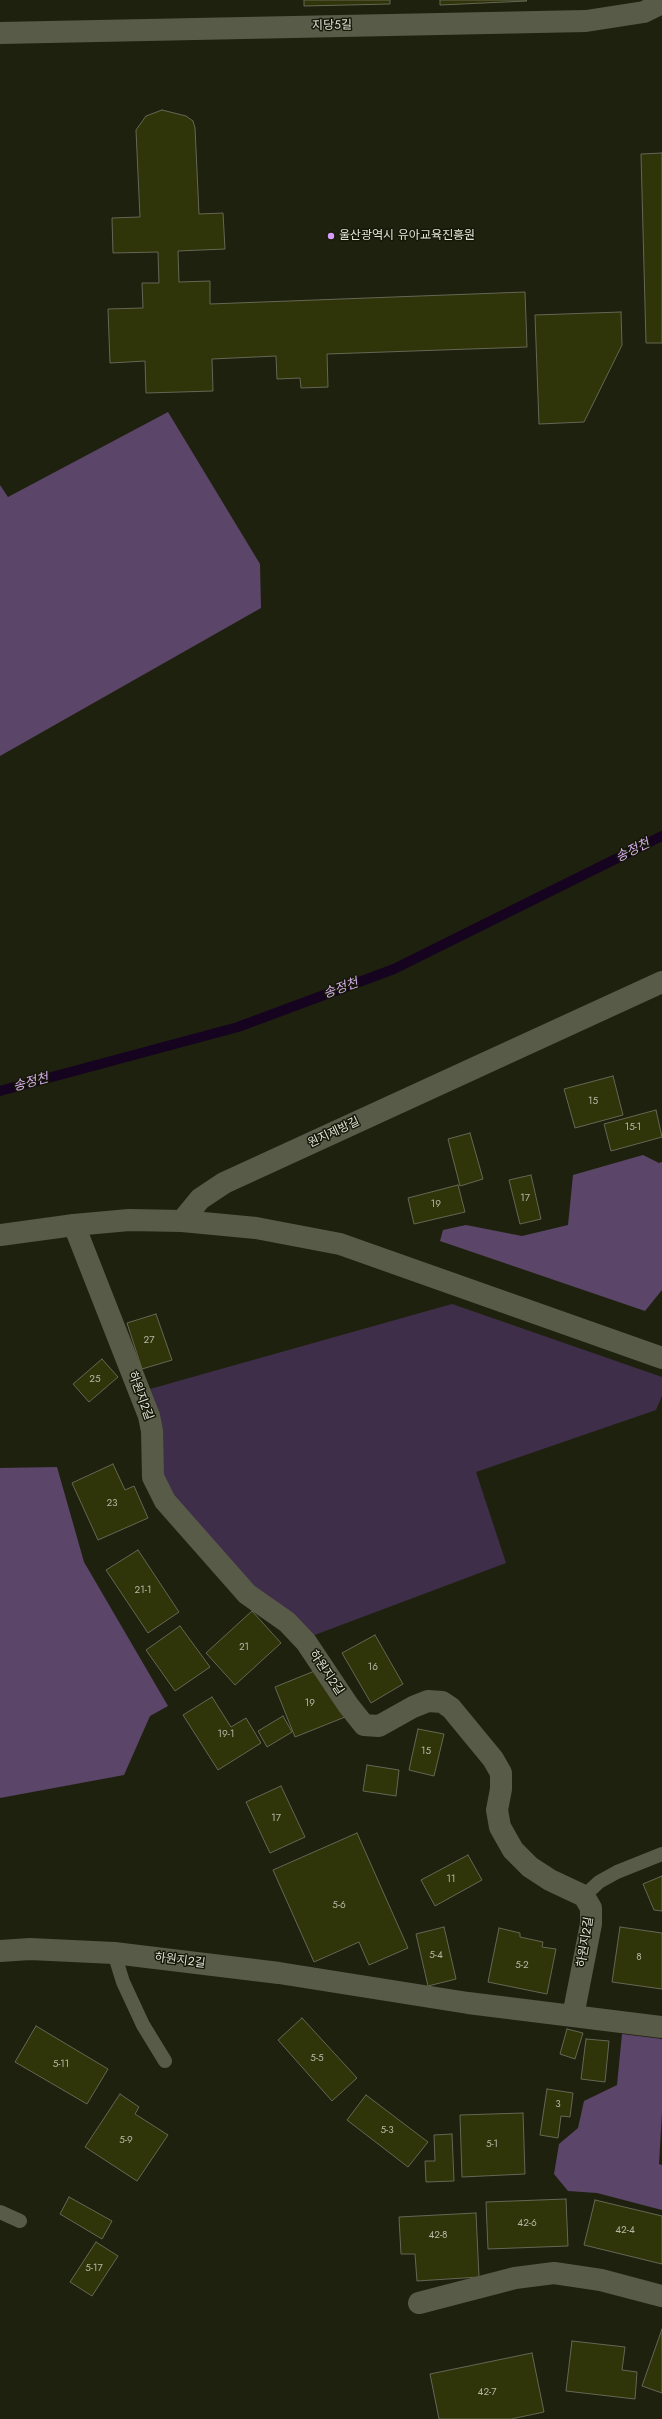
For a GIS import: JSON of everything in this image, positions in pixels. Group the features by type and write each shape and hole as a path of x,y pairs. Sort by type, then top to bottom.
{"street":[{"name":"지당5길","path":"0,33 586,21 644,12 662,3"},
{"name":"원지제방길","path":"182,1220 200,1199 224,1183 662,982"},
{"path":"0,1236 74,1225 128,1220 182,1220 256,1228 340,1244 662,1358"},
{"name":"하원지2길","path":"74,1225 149,1416 152,1431 153,1477 165,1501 247,1594 287,1622 306,1642 348,1705 364,1724 379,1726 412,1707 428,1701 442,1702 451,1708 493,1759 501,1773 501,1789 497,1810 500,1827 513,1850 530,1867 545,1877 584,1896 591,1908 591,1924 573,2016"},
{"name":"하원지2길","path":"0,1951 30,1949 114,1953 279,1972 468,2003 662,2027"},
{"path":"419,2303 515,2278 554,2273 601,2280 662,2296"}],"lane":[{"path":"584,1896 599,1882 617,1872 662,1854"},
{"path":"114,1953 123,1982 143,2025 164,2061"},
{"path":"0,2212 20,2221"}],"shaded area":[{"path":"168,412 260,564 261,608 0,756 0,485 8,497"},
{"path":"643,1155 659,1163 662,1162 662,1290 645,1311 440,1241 443,1230 466,1225 522,1236 568,1225 573,1175"},
{"path":"452,1304 662,1377 662,1396 656,1410 476,1472 506,1563 312,1636 246,1580 166,1489 150,1389"},
{"path":"57,1467 84,1562 168,1706 150,1716 124,1775 0,1798 0,1468"},
{"path":"622,2034 662,2039 662,2112 659,2164 662,2165 662,2210 597,2193 568,2191 554,2174 559,2144 578,2128 584,2101 617,2085"}],"building":[{"path":"304,0 390,0 390,4 304,6"},
{"path":"440,0 526,0 527,1 440,5"},
{"path":"162,110 186,116 193,121 195,128 199,214 223,213 225,249 178,251 179,282 210,281 210,304 525,292 527,347 327,354 328,387 301,388 300,378 277,379 276,356 212,359 213,391 146,393 145,361 110,363 108,309 143,308 142,283 159,283 158,252 113,253 112,218 140,217 136,130 146,116"},
{"path":"662,153 662,343 646,343 641,154"},
{"path":"621,312 622,345 584,422 539,424 535,315"},
{"path":"613,1076 623,1115 575,1128 564,1089"},
{"path":"656,1110 662,1137 611,1151 604,1124"},
{"path":"470,1133 483,1179 460,1186 448,1139"},
{"path":"531,1175 541,1219 520,1224 509,1180"},
{"path":"458,1185 465,1212 414,1224 408,1198"},
{"path":"156,1314 172,1360 142,1369 127,1323"},
{"path":"102,1359 118,1377 89,1402 73,1384"},
{"path":"113,1464 125,1490 134,1486 148,1518 98,1540 72,1483"},
{"path":"138,1550 179,1612 148,1633 106,1570"},
{"path":"252,1611 281,1643 235,1685 206,1653"},
{"path":"180,1626 210,1667 175,1691 146,1650"},
{"path":"375,1635 403,1684 371,1703 342,1653"},
{"path":"317,1670 326,1691 332,1688 345,1717 295,1737 275,1687"},
{"path":"212,1697 231,1727 246,1718 261,1743 218,1770 183,1715"},
{"path":"283,1716 292,1732 267,1747 258,1731"},
{"path":"418,1729 444,1734 434,1776 409,1770"},
{"path":"367,1765 399,1770 396,1796 363,1791"},
{"path":"281,1786 305,1837 270,1853 246,1802"},
{"path":"357,1833 408,1948 369,1965 359,1942 314,1962 273,1870"},
{"path":"468,1855 482,1880 435,1906 421,1880"},
{"path":"662,1876 662,1911 654,1910 643,1884"},
{"path":"444,1927 456,1979 428,1986 416,1934"},
{"path":"620,1927 662,1933 662,1989 612,1982"},
{"path":"499,1928 520,1933 520,1937 543,1942 542,1947 556,1949 547,1994 488,1982"},
{"path":"302,2018 357,2078 332,2101 278,2040"},
{"path":"36,2026 108,2069 87,2104 15,2062"},
{"path":"567,2029 583,2033 575,2059 560,2054"},
{"path":"586,2039 609,2041 605,2082 581,2079"},
{"path":"547,2089 573,2093 570,2117 561,2116 558,2138 540,2135"},
{"path":"120,2094 139,2107 135,2114 168,2135 137,2181 85,2147"},
{"path":"366,2095 428,2142 408,2167 347,2120"},
{"path":"523,2113 525,2174 462,2177 460,2115"},
{"path":"452,2134 454,2181 426,2182 425,2161 435,2161 434,2135"},
{"path":"69,2197 112,2221 102,2239 60,2214"},
{"path":"566,2199 568,2246 488,2249 486,2202"},
{"path":"595,2200 662,2216 662,2264 584,2245"},
{"path":"476,2213 479,2277 417,2281 415,2254 401,2254 399,2217"},
{"path":"96,2242 118,2256 92,2296 70,2282"},
{"path":"662,2329 662,2393 642,2386"},
{"path":"572,2341 625,2347 622,2370 637,2372 635,2399 566,2391"},
{"path":"532,2353 544,2412 511,2419 439,2419 430,2374"}],"waterway":[{"name":"송정천","path":"0,1091 238,1027 394,969 662,836"}],"place":[{"name":"울산광역시 유아교육진흥원","path":"331,236"}]}
